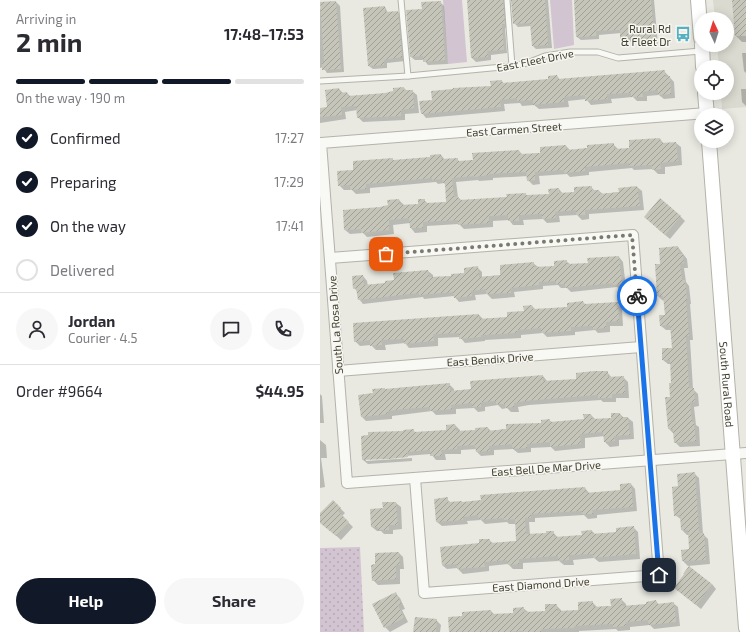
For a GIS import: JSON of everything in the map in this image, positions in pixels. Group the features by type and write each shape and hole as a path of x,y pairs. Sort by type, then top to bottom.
{"main road":[{"path":"698,0 699,12"},
{"name":"South Rural Road","path":"710,148 740,454 746,628"}],"street":[{"name":"East Carmen Street","path":"321,143 694,115"},
{"name":"South La Rosa Drive","path":"321,143 347,483"},
{"path":"330,258 632,235 650,460"},
{"name":"East Bendix Drive","path":"338,371 641,347"},
{"name":"East Bell De Mar Drive","path":"347,483 740,454"},
{"name":"East Diamond Drive","path":"415,478 424,593 659,575 650,460"}],"lane":[{"path":"401,0 408,76"},
{"path":"507,0 512,66"},
{"name":"East Fleet Drive","path":"320,81 408,76 512,66 526,63 544,56 570,52 598,52 618,58 694,45"}],"shaded area":[{"path":"443,0 462,0 467,62 448,64"},
{"path":"550,0 572,0 574,45 554,49"},
{"path":"713,0 746,0 746,107 722,108 721,100 734,100 734,60 718,60 718,52 734,52 734,12 714,12"},
{"path":"360,547 364,632 320,632 320,548"}],"building":[{"path":"467,0 503,0 505,24 502,24 504,50 487,51 488,57 471,58"},
{"path":"511,0 545,0 548,45 532,46 530,23 513,24"},
{"path":"574,0 651,0 655,42 635,43 635,38 620,39 620,30 596,31 596,36 576,37"},
{"path":"732,0 746,0 746,36 735,36"},
{"path":"336,1 341,69 322,70 322,62 324,62 320,2"},
{"path":"441,1 445,60 423,62 423,56 410,57 406,10 422,9 421,2"},
{"path":"385,6 385,12 398,11 402,57 384,60 384,65 368,66 363,8"},
{"path":"665,70 665,77 670,76 671,94 658,95 658,90 642,92 643,97 631,97 631,93 607,94 608,99 585,101 585,95 564,97 564,102 533,105 533,100 517,101 517,98 500,100 501,107 421,114 419,101 432,100 431,91 491,86 490,81 502,80 502,83 548,79 548,76 557,75 558,79"},
{"path":"404,87 404,90 413,90 414,108 401,110 401,116 357,118 356,106 341,107 342,115 320,117 320,108 327,107 325,90 339,88 340,93 347,92 348,96 385,93 393,91 393,88"},
{"path":"660,138 661,143 676,142 678,161 660,163 661,169 652,170 652,165 629,166 629,163 585,167 585,171 564,173 564,170 535,172 535,180 527,181 526,172 452,178 454,197 458,196 459,200 507,197 506,194 549,194 548,189 559,188 559,193 574,192 574,187 592,186 592,190 599,190 600,194 619,192 618,188 637,186 640,206 585,210 585,215 576,215 576,210 555,212 556,218 542,219 542,214 519,215 519,221 508,221 508,215 489,216 489,223 458,225 458,220 423,222 423,228 410,228 409,218 389,220 389,230 361,233 361,229 344,230 343,210 380,207 388,205 387,200 399,199 400,205 418,204 418,199 425,199 425,203 446,202 445,183 443,183 442,179 432,180 432,178 366,184 366,189 350,190 350,185 338,186 337,171 353,170 353,161 393,158 393,160 430,157 430,155 441,154 441,159 458,158 458,161 473,160 472,153 519,150 520,154 540,153 540,147 566,145 567,150 587,148 587,145 614,143 614,149 629,148 629,140"},
{"path":"660,198 681,216 665,235 644,217"},
{"path":"678,246 679,254 683,254 684,263 680,264 682,280 685,280 687,300 689,336 686,336 689,388 694,388 695,402 690,402 696,441 674,443 673,429 668,429 665,397 670,397 670,360 662,360 662,348 672,348 670,325 660,326 659,315 665,315 663,296 657,296 655,264 660,264 659,248"},
{"path":"619,256 622,284 613,285 613,283 565,288 565,284 556,284 556,281 539,282 539,285 510,288 511,293 486,294 486,289 471,291 472,296 454,298 453,292 419,295 419,293 358,300 356,288 353,289 352,276 363,275 364,285 385,283 385,281 394,280 393,273 428,270 429,277 451,276 451,274 464,273 464,268 478,266 479,277 500,275 500,265 534,262 534,267 554,266 554,261 567,260 567,264 588,263 587,258"},
{"path":"583,301 584,304 618,302 619,321 606,322 606,328 593,329 592,326 571,327 571,331 541,333 541,328 517,330 517,333 481,335 481,337 459,339 459,333 433,334 434,341 404,344 404,339 381,340 382,345 370,346 370,340 354,342 353,323 479,314 479,319 507,317 507,312 524,311 523,306 532,305 533,309 567,307 567,303"},
{"path":"608,371 608,377 624,376 625,393 612,394 612,398 598,398 598,395 524,401 514,403 514,407 505,408 505,404 496,404 496,401 481,402 481,407 472,407 472,403 451,405 452,409 430,411 430,407 403,409 388,411 388,414 361,417 358,395 373,393 372,389 450,383 450,391 471,389 470,381 543,375 543,381 576,379 576,373"},
{"path":"611,413 620,413 621,417 628,417 630,435 614,436 615,441 604,442 603,432 580,434 581,444 550,447 550,442 527,444 527,448 513,449 512,444 489,446 490,451 476,452 475,445 457,446 457,449 441,450 442,456 430,456 430,450 407,452 408,457 362,460 361,436 368,435 368,432 403,431 414,429 414,432 446,430 446,425 455,424 456,431 475,430 475,428 488,427 488,431 506,429 506,424 541,423 541,420 550,419 550,422 584,419 583,414 591,414 592,419 611,418"},
{"path":"695,472 699,533 704,533 706,560 682,561 681,550 689,549 688,530 681,530 680,515 674,516 672,487 678,486 677,474"},
{"path":"631,483 633,507 592,510 593,514 582,514 582,511 531,514 531,518 525,518 526,534 554,531 554,537 582,535 581,531 592,530 592,534 616,532 616,528 634,526 636,554 593,558 593,554 569,555 569,560 558,561 558,556 519,559 519,564 508,565 507,560 484,562 485,567 457,569 457,564 442,565 440,547 479,543 479,539 490,539 490,543 516,541 515,519 504,520 504,518 479,520 478,515 463,517 463,520 436,522 434,499 448,497 448,502 462,502 481,500 480,495 585,487 586,493 620,490 620,484"},
{"path":"333,500 341,508 338,511 349,522 336,536 320,523 320,513"},
{"path":"382,502 396,502 398,525 389,525 389,530 378,530 378,527 371,527 370,509 383,508"},
{"path":"399,552 400,565 396,565 396,579 372,581 371,565 375,564 375,553"},
{"path":"689,566 712,584 696,605 674,588"},
{"path":"396,592 401,604 398,605 404,618 384,628 372,604"},
{"path":"622,598 622,606 646,604 646,602 656,600 657,604 674,602 676,622 649,625 648,620 626,622 626,626 613,627 612,624 574,626 574,628 541,629 541,632 449,632 448,617 462,616 462,612 491,610 491,614 513,613 513,608 524,607 524,612 545,611 545,604 557,604 557,611 578,610 578,602 593,601 593,607 611,606 610,599"},
{"path":"415,617 437,619 436,632 413,632"}],"way so far":[{"path":"386,254 632,235 637,296"}],"place":[{"name":"Rural Rd & Fleet Dr","path":"683,34"}],"route":[{"path":"637,296 659,575"}]}
